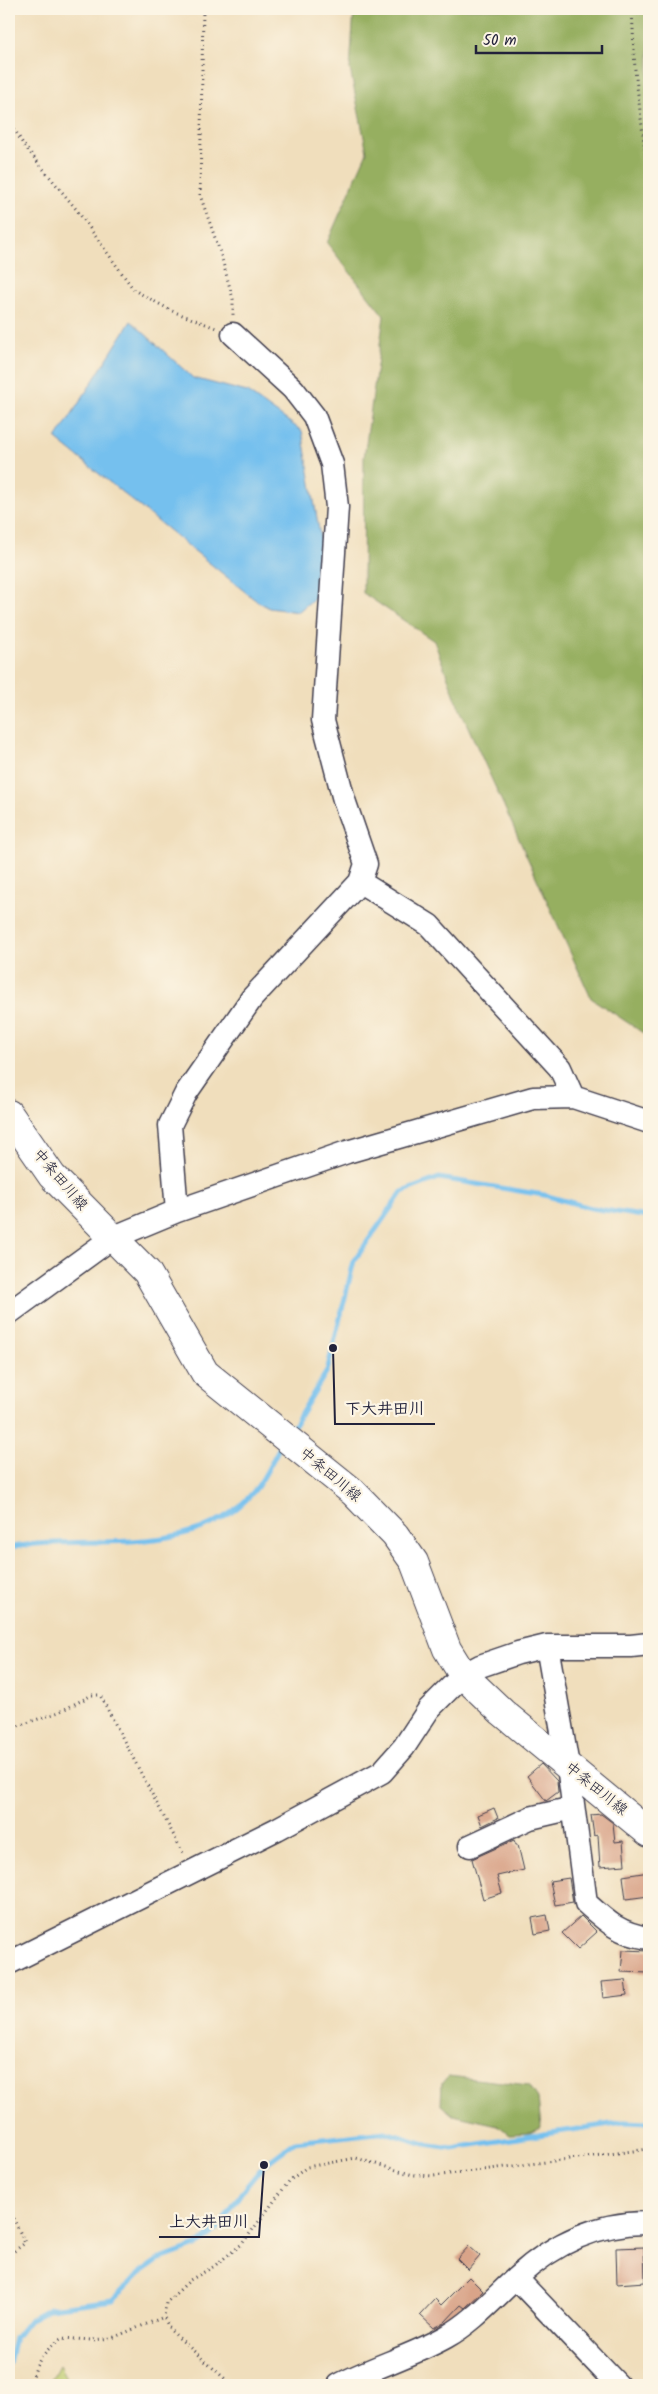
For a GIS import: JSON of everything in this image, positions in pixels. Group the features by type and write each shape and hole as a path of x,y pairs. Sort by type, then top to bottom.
{"main road":[{"name":"中条田川線","path":"9,1114 52,1176 148,1272 205,1373 353,1492 395,1535 414,1562 447,1649 464,1675 478,1691 649,1833"}],"street":[{"path":"177,1211 170,1126 186,1093 252,998 360,882 366,864 344,800 323,720 337,508 332,464 314,416 293,388 232,334"},
{"path":"360,882 429,925 560,1068 573,1096"},
{"path":"9,1313 112,1238 177,1211 347,1152 533,1098 573,1096 649,1122"},
{"path":"9,1962 332,1800 382,1772 404,1748 429,1709 464,1675 480,1666 518,1653 547,1646 630,1646 649,1644"},
{"path":"547,1646 568,1766 586,1903 612,1926 631,1936 649,1938"},
{"path":"470,1846 530,1818 573,1808"},
{"path":"339,2385 363,2372 446,2337 469,2322 537,2259 590,2230 627,2222 649,2223"},
{"path":"516,2278 618,2385"}],"path":[{"path":"9,120 23,144 76,208 134,290 172,311 232,334 233,299 220,252 200,195 203,9"},
{"path":"632,9 635,70 647,167 649,168"},
{"path":"9,1729 33,1719 59,1712 92,1695 100,1695 192,1871"},
{"path":"232,2385 170,2330 164,2317 166,2303 190,2280 213,2268 242,2244 290,2180 307,2167 356,2158 413,2175 434,2176 649,2149"},
{"path":"9,2209 26,2243 9,2255"},
{"path":"31,2385 34,2371 45,2350 62,2338 91,2340 112,2338 164,2317"}],"green space":[{"path":"354,9 649,9 649,1037 591,998 459,707 434,641 363,593 364,458 384,316 327,243 367,152 350,69"},
{"path":"448,2076 529,2085 538,2098 541,2127 530,2133 509,2134 498,2125 453,2115 441,2105 442,2083"},
{"path":"59,2365 70,2385 48,2385"}],"water":[{"path":"131,321 193,378 247,392 302,431 323,553 319,594 298,612 269,608 254,599 56,439"}],"building":[{"path":"541,1764 557,1781 558,1792 546,1801 527,1776"},
{"path":"494,1808 498,1818 482,1826 478,1815"},
{"path":"601,1814 613,1823 615,1842 623,1841 625,1865 600,1867 598,1835 594,1836 591,1815"},
{"path":"514,1840 516,1845 518,1845 524,1870 497,1876 502,1893 483,1899 472,1859"},
{"path":"649,1872 649,1896 626,1899 623,1876"},
{"path":"569,1878 573,1902 555,1905 550,1881"},
{"path":"547,1915 550,1931 535,1934 532,1918"},
{"path":"581,1916 597,1932 578,1949 562,1933"},
{"path":"623,1950 649,1951 649,1973 621,1972"},
{"path":"625,1980 627,1995 603,1998 601,1982"},
{"path":"469,2246 480,2256 468,2270 457,2259"},
{"path":"644,2247 645,2282 617,2284 616,2248"},
{"path":"469,2277 483,2291 465,2308 461,2305 444,2323 434,2328 420,2315 435,2299 441,2305"}],"waterway":[{"path":"290,1432 327,1371 354,1261 402,1192 439,1178 544,1195 591,1208 649,1217"},
{"path":"9,1548 40,1544 139,1540 172,1536 202,1528 230,1513 254,1491 281,1445"},
{"path":"9,2363 15,2338 30,2319 50,2308 113,2300 141,2272 158,2260 196,2246 218,2229 241,2193 264,2165 295,2142 385,2132 425,2144 452,2148 624,2122 649,2123"}],"place":[{"name":"下大井田川","path":"333,1348"},
{"name":"上大井田川","path":"264,2165"}]}
